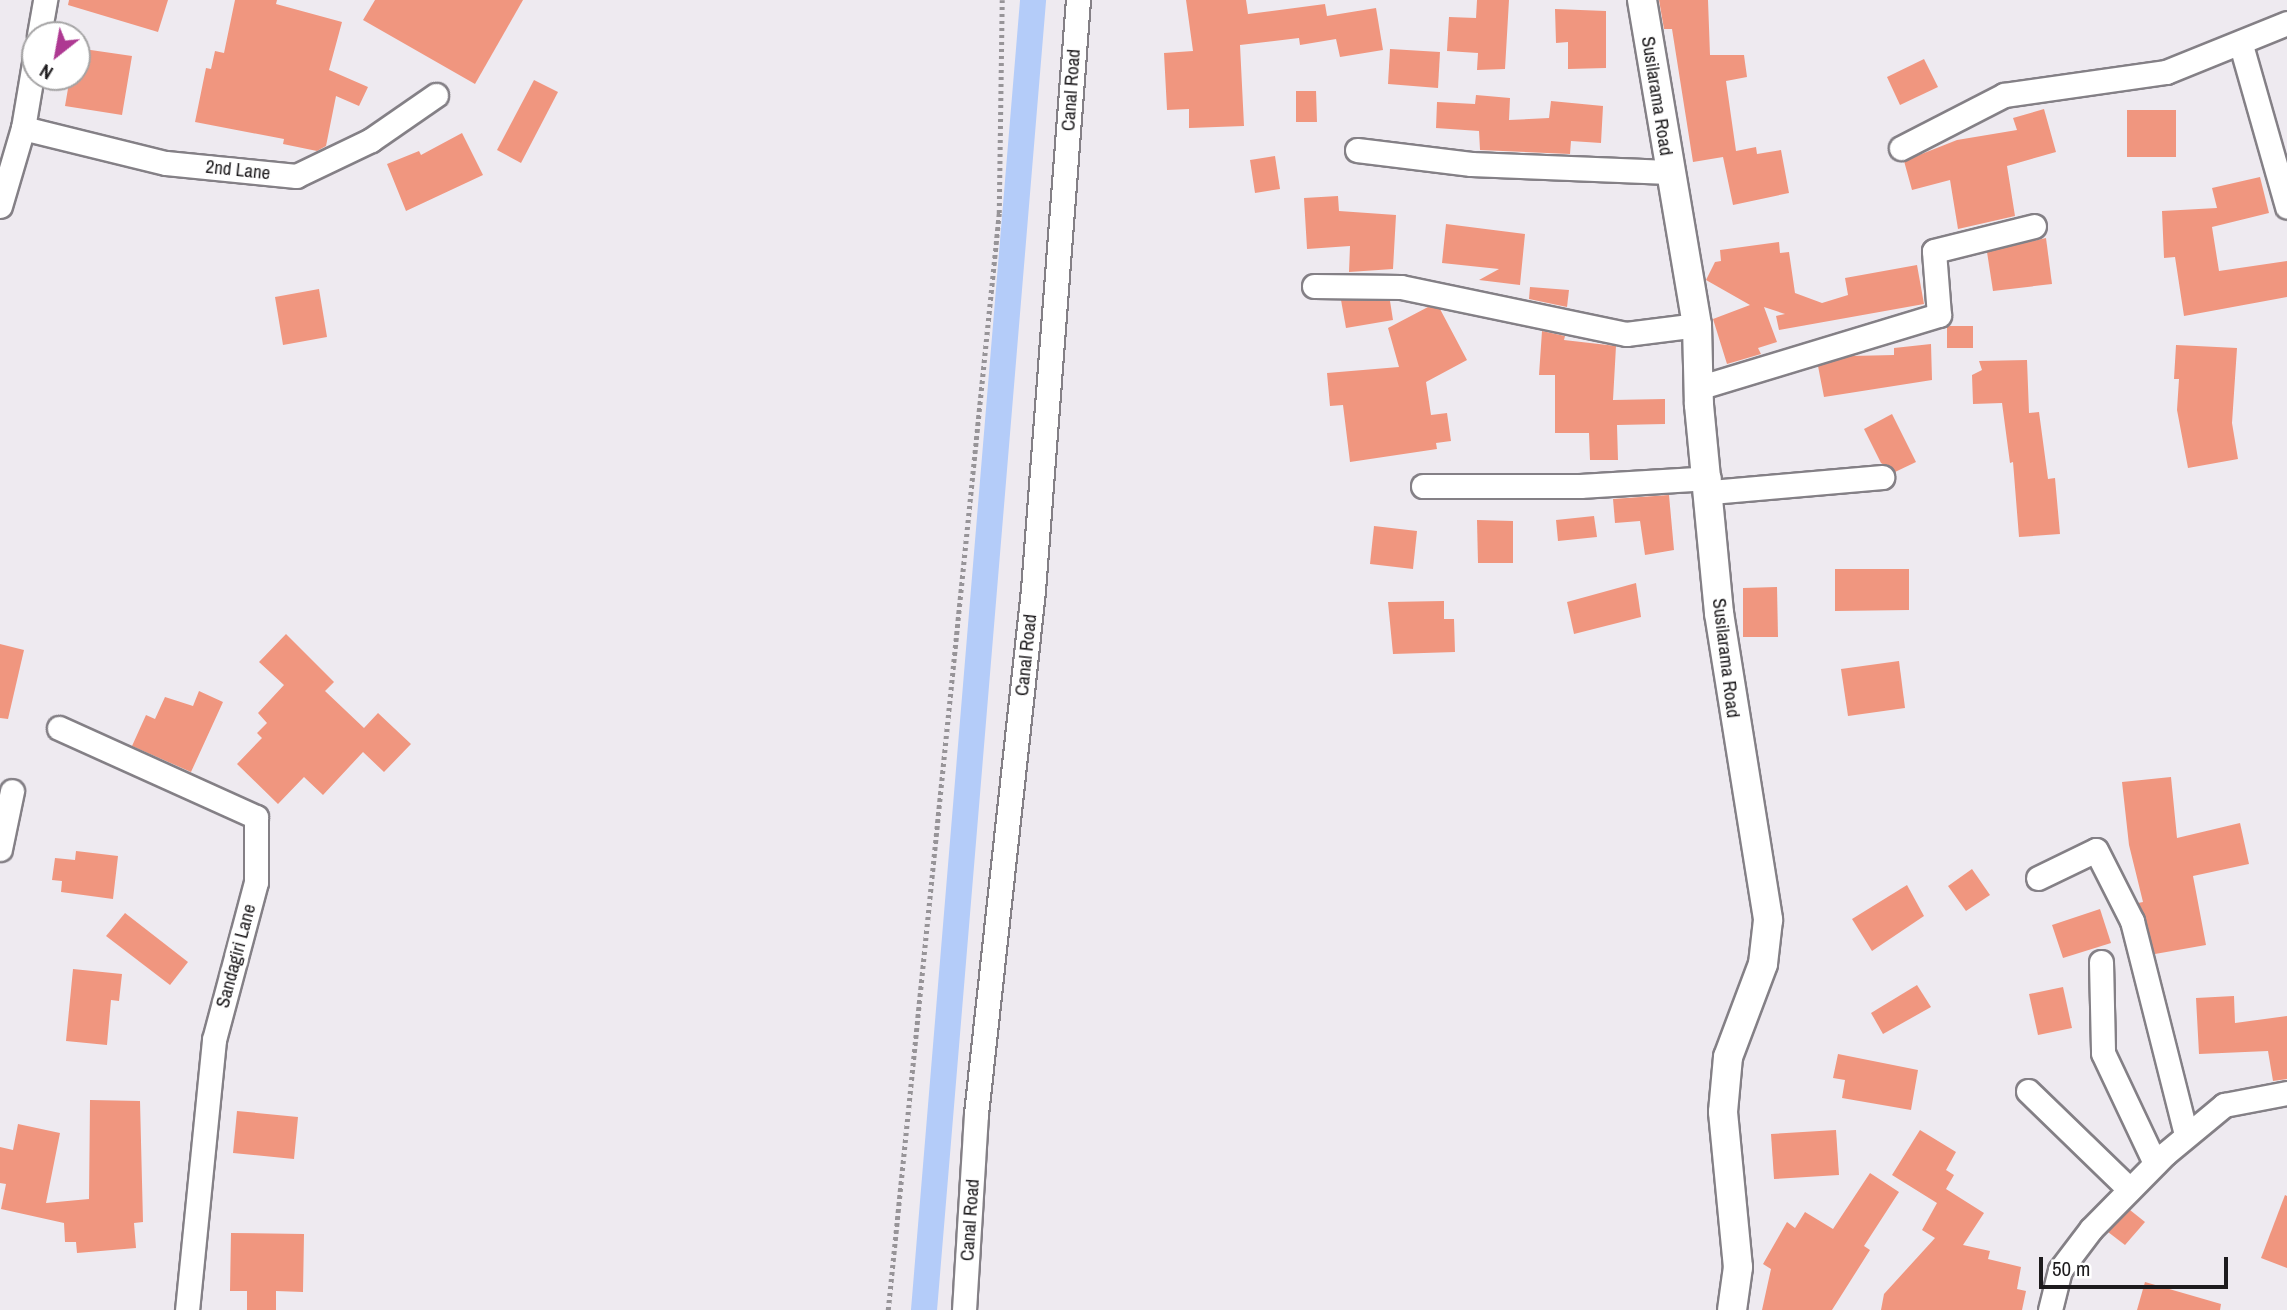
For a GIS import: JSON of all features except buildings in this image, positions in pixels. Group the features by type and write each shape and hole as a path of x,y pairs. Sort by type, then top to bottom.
{"street":[{"path":"41,21 45,0"},
{"name":"Canal Road","path":"964,1310 976,1114 1033,590 1078,0"},
{"name":"Susilarama Road","path":"1642,0 1697,326 1698,388 1710,485 1723,638 1768,920 1763,964 1728,1058 1723,1112 1738,1267 1732,1310"},
{"path":"1901,148 2004,95 2166,72 2241,45 2287,23"},
{"path":"2241,45 2287,207"},
{"path":"0,206 23,128 29,91"},
{"name":"2nd Lane","path":"23,128 166,163 296,176 371,140 436,94"},
{"path":"1356,150 1471,164 1669,172"},
{"path":"1698,388 1940,315 1934,251 2034,226"},
{"path":"1314,286 1401,287 1626,334 1697,326"},
{"path":"1423,486 1710,485 1882,477"},
{"name":"Sandagiri Lane","path":"59,728 256,817 256,882 214,1040 187,1310"},
{"path":"0,849 12,791"},
{"path":"2038,878 2096,850 2132,921"},
{"path":"2116,851 2186,1135"},
{"path":"2101,962 2102,1053 2155,1163"},
{"path":"2028,1091 2129,1189"},
{"path":"2050,1310 2060,1270 2129,1189 2155,1163 2224,1105 2287,1093"}],"path":[{"path":"888,1310 999,213 1002,0"}],"waterway":[{"path":"924,1310 1033,0"}]}
